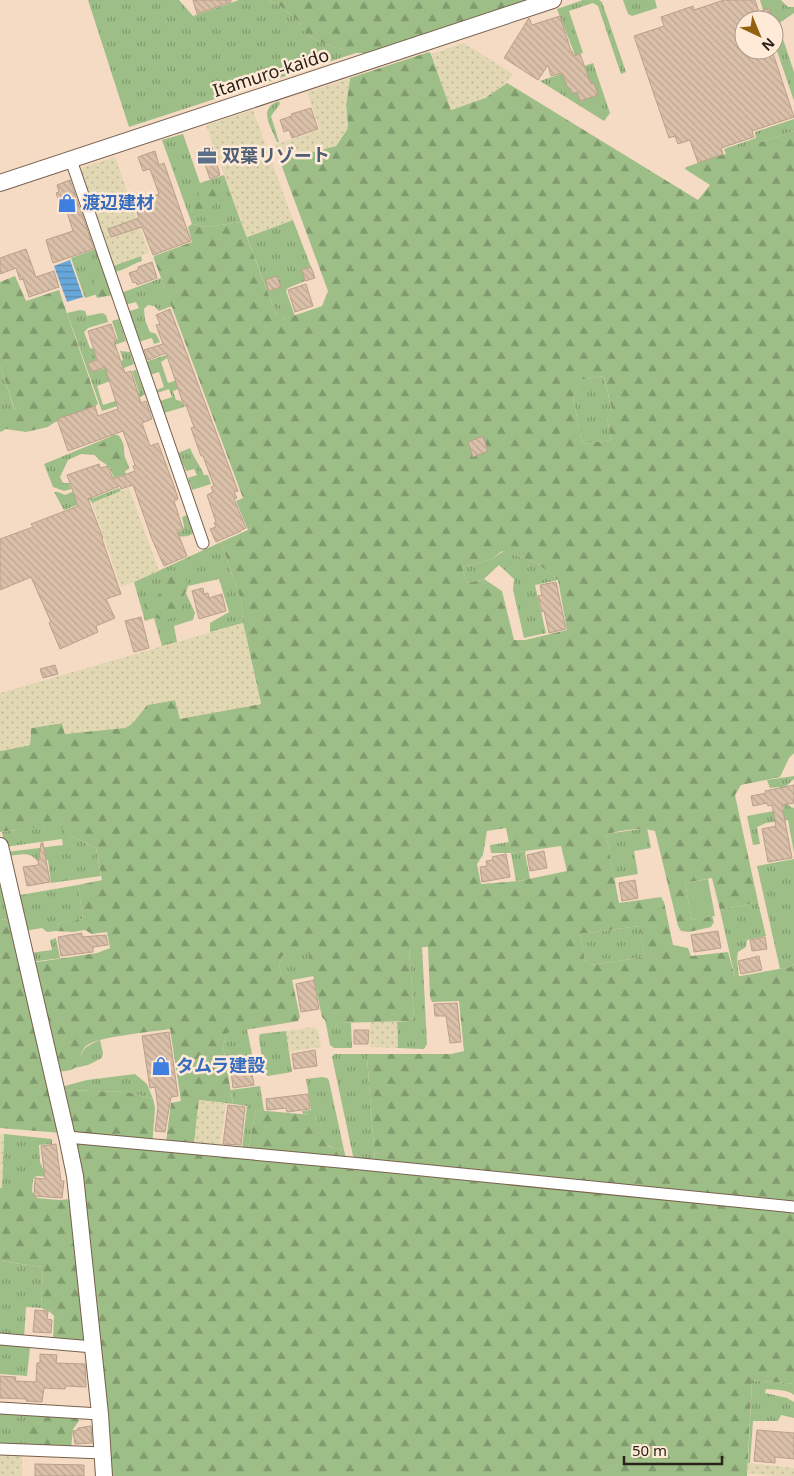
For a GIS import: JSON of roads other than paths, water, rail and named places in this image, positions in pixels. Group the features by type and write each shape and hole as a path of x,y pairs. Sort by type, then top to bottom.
{"street":[{"name":"Itamuro-kaido","path":"0,184 554,0"},
{"path":"71,160 203,543"},
{"path":"0,846 75,1176 100,1414 104,1476"},
{"path":"67,1137 351,1162 794,1207"},
{"path":"0,1339 93,1347"},
{"path":"0,1408 100,1414"},
{"path":"0,1449 103,1452"}],"water":[{"path":"70,260 83,297 67,302 54,266"}],"place":[{"name":"双葉リゾート","path":"207,156"},
{"name":"渡辺建材","path":"67,203"},
{"name":"タムラ建設","path":"161,1066"}]}
